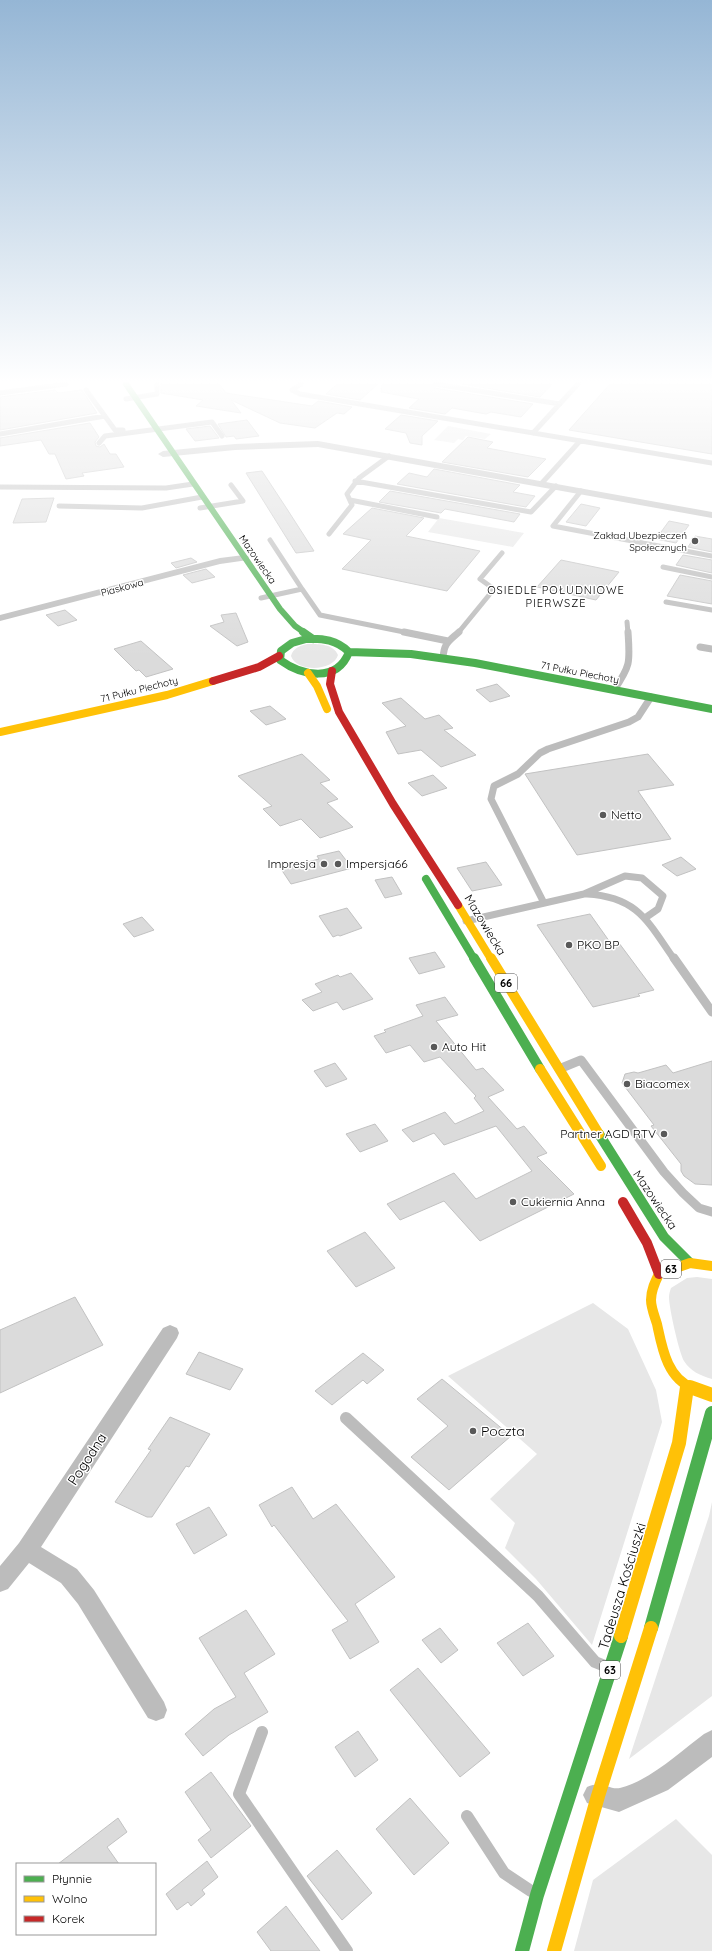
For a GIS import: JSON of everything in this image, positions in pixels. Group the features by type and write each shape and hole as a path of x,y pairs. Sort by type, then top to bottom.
{"main road":[{"name":"Mazowiecka","path":"182,475 198,497 209,506 240,568"},
{"name":"Mazowiecka","path":"198,497 200,508 208,521"},
{"name":"Mazowiecka","path":"235,556 271,596 290,621 313,639"},
{"name":"Mazowiecka","path":"258,595 280,623"},
{"path":"278,671 292,670 308,673 332,671 348,662 350,657 349,652 339,643 313,639 292,643 287,632"},
{"name":"71 Pułku Piechoty","path":"0,732 167,695 259,667 279,656 285,646 292,643"},
{"name":"71 Pułku Piechoty","path":"349,652 411,654 443,658 712,709"},
{"path":"279,656 282,663 292,670"},
{"name":"71 Pułku Piechoty","path":"348,662 384,658 443,658"},
{"name":"Mazowiecka","path":"332,671 330,684 339,712 393,804 468,920 648,1214 664,1237 690,1263"},
{"path":"167,695 266,673"},
{"path":"308,673 317,686 331,718"},
{"name":"66","path":"422,873 546,1080 608,1176"},
{"path":"619,1194 647,1243 659,1274"},
{"name":"63","path":"712,1266 690,1263 659,1274 653,1286 651,1301 663,1351 672,1370 687,1386 712,1395"},
{"name":"Tadeusza Kościuszki","path":"522,1951 536,1895 644,1564 679,1443 687,1386"},
{"name":"63","path":"554,1951 598,1796 659,1604 712,1413"}],"street":[{"path":"492,475 712,515"},
{"name":"Piaskowa","path":"0,618 235,556"},
{"name":"Pogodna","path":"0,1582 27,1550 170,1333"},
{"path":"27,1550 69,1576 86,1597 156,1710"},
{"path":"572,1786 598,1796 619,1800 660,1782 712,1742"}],"lane":[{"path":"329,534 352,504 347,494 349,486 363,475"},
{"path":"541,484 549,475"},
{"path":"355,481 531,512 556,486"},
{"path":"0,486 166,488 188,484"},
{"path":"200,508 243,501 231,485"},
{"path":"581,491 553,526 712,556"},
{"path":"59,506 142,508 198,497"},
{"path":"350,500 437,517"},
{"path":"270,540 320,615 448,641"},
{"path":"443,658 444,647 448,641 458,633 494,589 480,579 502,553"},
{"path":"663,567 712,576"},
{"path":"258,595 271,596 302,589"},
{"path":"666,602 712,610"},
{"path":"614,690 624,675 630,660 627,622"},
{"path":"700,647 712,649"},
{"path":"544,903 491,799 494,786 518,774 540,753 548,749 629,722 638,717 651,697"},
{"path":"451,923 584,894 625,876 642,878 663,896 658,909 645,918"},
{"path":"584,894 604,895 617,898 634,908 645,918 712,1012"},
{"path":"546,1080 558,1069 581,1060 674,1185 697,1207 707,1213 712,1212"},
{"path":"346,1418 538,1596 595,1662 636,1678"},
{"path":"262,1732 239,1794 348,1951"},
{"path":"467,1816 504,1873 536,1895 566,1907"}],"shaded area":[{"path":"439,518 524,533 513,547 428,532"},
{"path":"307,644 329,646 336,651 338,655 335,661 322,667 314,668 300,665 294,661 291,656 292,653 295,649"},
{"path":"697,1277 712,1279 712,1379 696,1373 689,1368 684,1361 677,1340 669,1303 671,1288 687,1278"},
{"path":"593,1303 628,1329 656,1390 662,1422 592,1645 536,1579 505,1548 515,1523 490,1499 537,1454 448,1376"},
{"path":"712,1502 712,1696 629,1759 709,1516"},
{"path":"676,1819 712,1855 712,1951 574,1951 593,1880"}],"building":[{"path":"64,475 84,476 66,479"},
{"path":"247,475 265,475 314,551 296,553"},
{"path":"407,475 427,477 429,475 467,475 520,485 513,492 535,496 526,507 397,484"},
{"path":"517,475 530,475 528,477"},
{"path":"390,491 520,514 514,522 445,509 441,513 379,502"},
{"path":"54,498 46,522 13,523 22,499"},
{"path":"581,504 600,508 586,526 566,522"},
{"path":"372,508 424,518 406,536 480,551 447,591 342,569 371,540 343,534"},
{"path":"669,521 689,525 676,543 656,539"},
{"name":"Zakład Ubezpieczeń Społecznych","path":"695,536 712,539 712,552 688,547"},
{"path":"683,555 712,560 712,573 676,565"},
{"path":"191,558 197,562 176,568 171,563"},
{"path":"561,560 619,572 596,600 537,587"},
{"path":"206,569 215,577 192,583 183,575"},
{"path":"680,575 712,581 712,604 667,596"},
{"path":"65,610 77,620 58,626 46,615"},
{"path":"236,613 248,642 237,646 210,626 224,622 221,615"},
{"path":"141,641 173,669 146,677 139,670 136,671 114,649"},
{"path":"497,684 510,696 490,702 476,690"},
{"path":"401,698 425,719 439,715 453,728 444,730 476,755 441,767 421,750 398,754 386,732 406,726 382,703"},
{"path":"270,706 286,719 266,725 250,711"},
{"path":"302,754 330,780 320,783 338,799 327,803 353,827 320,838 301,819 280,826 263,809 272,806 238,776"},
{"name":"Netto","path":"648,754 674,785 638,791 671,839 577,855 525,774"},
{"path":"433,775 447,788 422,796 408,783"},
{"name":"Impresja","path":"339,851 352,868 291,884 281,869 319,859 317,856"},
{"path":"681,857 696,869 677,876 662,865"},
{"path":"486,862 502,885 472,891 457,868"},
{"path":"392,877 402,894 385,898 375,880"},
{"path":"347,908 362,928 333,937 319,916"},
{"path":"590,914 612,945 619,943 654,990 638,994 640,996 593,1007 537,925"},
{"path":"142,917 154,930 134,937 123,924"},
{"path":"435,952 445,967 419,974 409,958"},
{"path":"351,973 373,999 343,1010 337,1002 313,1011 302,1000 322,992 315,984 338,975 340,977"},
{"path":"445,997 458,1015 436,1021 476,1070 483,1068 504,1090 488,1097 517,1129 524,1126 547,1153 537,1157 574,1194 480,1241 444,1201 400,1220 387,1204 454,1173 476,1199 532,1171 496,1126 444,1145 434,1133 413,1142 402,1130 445,1112 455,1124 484,1111 474,1098 476,1096 440,1057 424,1062 410,1045 386,1053 374,1036 386,1032 384,1030 423,1016 416,1005"},
{"path":"712,1061 712,1185 695,1184 684,1176 681,1171 681,1164 651,1126 654,1125 622,1083 625,1074 634,1072 638,1073 666,1065 673,1073"},
{"path":"335,1063 347,1079 326,1087 314,1071"},
{"path":"375,1124 388,1141 360,1152 346,1134"},
{"path":"365,1232 395,1268 356,1287 327,1251"},
{"path":"75,1297 103,1345 0,1393 0,1330"},
{"path":"199,1352 243,1369 230,1390 186,1374"},
{"path":"363,1353 384,1370 367,1384 363,1380 332,1405 315,1391"},
{"name":"Poczta","path":"442,1379 511,1436 449,1490 411,1457 448,1426 417,1399"},
{"path":"170,1417 210,1434 189,1467 186,1466 152,1517 147,1517 115,1502 151,1450 148,1449"},
{"path":"292,1487 313,1519 336,1504 395,1577 355,1604 379,1642 350,1659 332,1630 348,1621 274,1525 272,1527 259,1505"},
{"path":"209,1507 227,1535 194,1554 176,1524"},
{"path":"246,1610 275,1654 244,1673 268,1712 229,1735 203,1756 185,1734 214,1709 236,1697 199,1638"},
{"path":"528,1623 554,1656 523,1676 497,1643"},
{"path":"440,1628 458,1650 441,1663 422,1640"},
{"path":"418,1668 490,1753 460,1777 390,1690"},
{"path":"358,1731 378,1760 355,1777 335,1747"},
{"path":"211,1772 251,1826 211,1858 198,1840 211,1830 185,1792"},
{"path":"410,1798 449,1843 414,1875 376,1829"},
{"path":"118,1818 127,1832 107,1847 118,1863 59,1863"},
{"path":"337,1850 372,1893 342,1920 307,1876"},
{"path":"207,1861 218,1877 202,1890 205,1894 191,1906 188,1902 177,1910 166,1894"},
{"path":"286,1906 320,1951 271,1951 257,1932"}],"traffic: fast":[{"path":"188,475 280,609 295,626 313,639"},
{"path":"306,639 324,639 340,644 349,652 345,662 338,668 329,672 319,673 297,670 280,660 281,651 292,643 306,639"},
{"path":"349,652 411,654 475,663 712,709"},
{"path":"426,879 540,1069"},
{"path":"599,1134 664,1237 690,1263"},
{"path":"651,1628 712,1413"},
{"path":"522,1951 537,1895 621,1636"}],"traffic: slow":[{"path":"308,673 317,686 327,709"},
{"path":"0,732 167,695 213,681"},
{"path":"458,905 599,1134"},
{"path":"540,1069 601,1166"},
{"path":"712,1266 690,1263 659,1274 653,1286 651,1301 665,1358 672,1371 687,1386 712,1395"},
{"path":"621,1636 644,1564 679,1443 687,1386"},
{"path":"554,1951 598,1796 651,1628"}],"traffic: jam":[{"path":"213,681 259,667 279,656"},
{"path":"332,671 330,684 339,712 393,804 458,905"},
{"path":"623,1202 647,1243 659,1274"}],"place":[{"name":"Zakład Ubezpieczeń Społecznych","path":"695,541"},
{"name":"Netto","path":"603,815"},
{"name":"Impresja","path":"324,864"},
{"name":"Impersja66","path":"338,864"},
{"name":"PKO BP","path":"569,945"},
{"name":"Auto Hit","path":"434,1047"},
{"name":"Biacomex","path":"627,1084"},
{"name":"Partner AGD RTV","path":"664,1134"},
{"name":"Cukiernia Anna","path":"513,1202"},
{"name":"Poczta","path":"473,1431"}],"district":[{"name":"OSIEDLE POŁUDNIOWE PIERWSZE","path":"556,596"}]}
